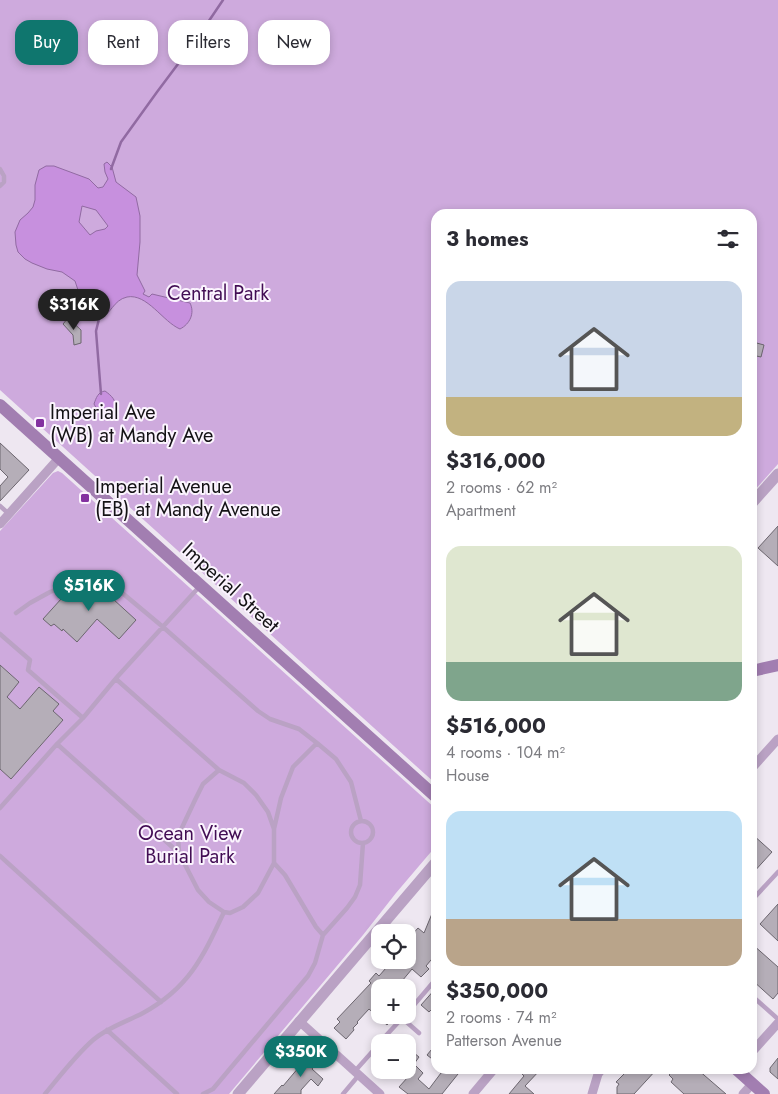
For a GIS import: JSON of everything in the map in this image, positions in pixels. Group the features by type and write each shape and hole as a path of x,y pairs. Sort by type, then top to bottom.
{"main road":[{"name":"Imperial Street","path":"0,405 431,793"},
{"path":"757,670 778,665"},
{"path":"741,1074 764,1094"}],"street":[{"path":"0,524 59,458"},
{"path":"757,497 778,474"},
{"path":"757,762 778,739"},
{"path":"238,1094 431,868"},
{"path":"299,1021 380,1094"},
{"path":"757,1046 777,1024"},
{"path":"473,1094 490,1074"},
{"path":"592,1094 598,1074"},
{"path":"743,1094 752,1084"}],"lane":[{"path":"0,169 4,176 4,182 0,186"},
{"path":"0,506 9,514"},
{"path":"16,613 50,592 94,574 102,576 258,711 270,719 299,729 336,760 351,782 361,821"},
{"path":"0,808 200,585"},
{"path":"0,634 30,660 28,670 82,718"},
{"path":"116,679 219,770 244,783 256,795 268,812 274,829"},
{"path":"56,744 179,853 198,890 209,902 224,912 230,912 244,907 258,893 274,864 274,829 281,798 293,767 317,743"},
{"path":"179,853 178,836 195,800 203,784 219,770"},
{"path":"361,821 368,822 374,832 369,841 363,843 356,842 351,834 354,824 361,821"},
{"path":"203,1094 213,1089 308,976 315,963 323,935 348,908 360,885 363,843"},
{"path":"0,856 161,1002"},
{"path":"274,864 285,875 316,927 323,935"},
{"path":"757,895 778,872"},
{"path":"45,1094 94,1040 107,1030 142,1014 161,1002 182,984 206,951 224,912"},
{"path":"416,1003 431,985"},
{"path":"757,1002 777,1024"},
{"path":"388,1034 398,1024"},
{"path":"411,1024 419,1033"},
{"path":"107,1030 177,1094"},
{"path":"343,1094 371,1055"}],"green space":[{"name":"Central Park","path":"0,0 778,0 778,464 757,488 757,209 431,209 431,779 0,390"},
{"name":"Ocean View Burial Park","path":"58,471 62,473 431,805 431,852 229,1094 0,1094 0,531 53,473"}],"shaded area":[{"path":"107,162 112,167 116,182 136,197 140,216 137,275 145,291 143,294 149,297 152,294 190,303 191,318 180,329 141,299 134,297 127,297 118,301 99,319 89,313 82,302 75,281 62,272 32,263 18,252 15,232 20,220 33,207 35,185 39,170 46,166 54,166 89,179 98,188 103,187 108,179 104,164","holes":["82,206 96,210 108,226 90,235 79,222"]},
{"path":"105,391 112,397 116,406 113,412 102,412 94,404 99,394"}],"building":[{"path":"68,318 81,330 81,343 74,345 73,335 63,324"},
{"path":"757,343 764,345 761,357 757,356"},
{"path":"0,443 29,470 0,501 0,486 8,477 0,469"},
{"path":"778,526 778,566 758,548"},
{"path":"92,580 136,620 119,639 97,619 77,642 63,629 62,631 54,624 51,626 43,619 71,588 76,591 83,584"},
{"path":"0,665 19,682 7,697 20,709 39,687 59,704 53,711 63,720 11,779 0,769"},
{"path":"757,838 772,852 757,868"},
{"path":"778,904 778,941 760,924"},
{"path":"431,916 431,960 426,966 429,969 421,977 412,969 416,969 416,930 418,928 424,933"},
{"path":"757,948 778,967 778,993 773,999 757,985"},
{"path":"385,969 412,969 404,979 371,979 371,983 369,981 376,973 379,976"},
{"path":"371,983 371,1011 369,1009 357,1022 353,1028 354,1030 346,1039 334,1028 340,1022 337,1019"},
{"path":"431,994 431,1010 429,1012 421,1005"},
{"path":"431,1050 431,1058 427,1055"},
{"path":"310,1054 318,1061 312,1069 323,1079 318,1086 311,1079 301,1090 301,1094 274,1094 283,1086"},
{"path":"778,1058 778,1079 770,1072 770,1068"},
{"path":"416,1066 423,1073 418,1079 429,1089 440,1074 458,1074 442,1094 408,1094 399,1087 406,1079 416,1079"},
{"path":"522,1074 536,1074 525,1086 534,1094 509,1094 524,1076"},
{"path":"624,1074 652,1074 634,1094 617,1094 619,1084 616,1082"},
{"path":"703,1074 726,1094 684,1094 671,1082 673,1079 669,1075"}],"waterway":[{"path":"111,169 121,142 223,0"},
{"path":"100,315 96,331 101,394"}],"place":[{"name":"Imperial Ave (WB) at Mandy Ave","path":"40,423"},
{"name":"Imperial Avenue (EB) at Mandy Avenue","path":"85,498"}]}
